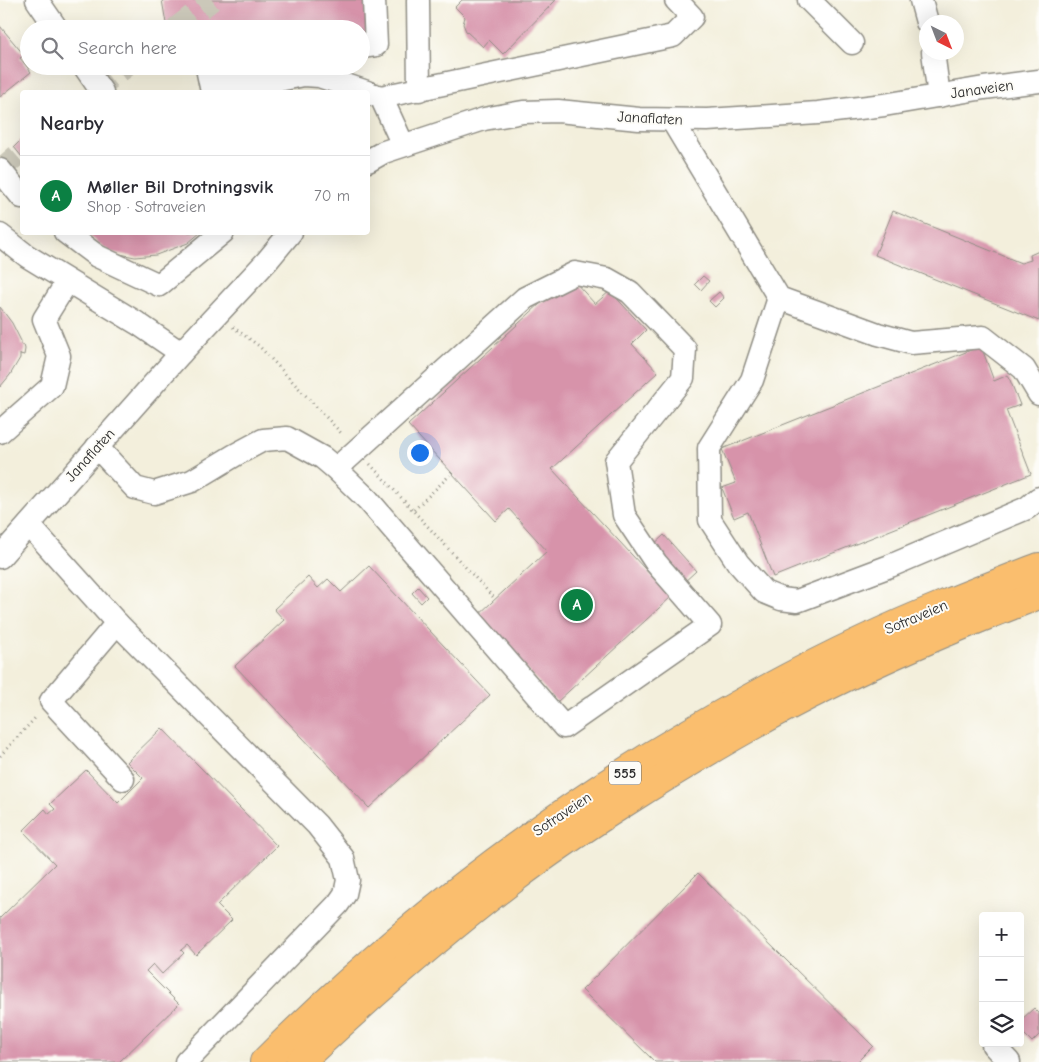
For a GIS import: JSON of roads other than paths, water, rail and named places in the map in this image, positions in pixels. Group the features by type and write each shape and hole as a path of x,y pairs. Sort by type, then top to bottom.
{"highway":[{"name":"Sotraveien","path":"264,1062 376,958 440,904 502,856 564,812 634,767 692,730 746,700 862,641 934,609 1039,567"},
{"name":"Sotraveien","path":"300,1062 398,972 516,877 579,832 645,790 711,749 822,688 935,636 1039,595"}],"street":[{"path":"37,0 51,20"},
{"path":"370,45 376,44 374,0"},
{"path":"418,0 419,90"},
{"path":"403,145 372,94 419,90 673,36 692,17 676,0"},
{"path":"808,0 852,43"},
{"path":"921,0 924,15"},
{"name":"Janaveien","path":"934,60 939,96 1039,81"},
{"path":"90,75 101,90"},
{"path":"208,75 212,90"},
{"path":"239,90 282,86 304,75 319,76 360,90"},
{"name":"Janaflaten","path":"370,160 403,145 484,119 523,112 558,111 639,119 706,120 818,113 939,96"},
{"path":"672,120 780,298 878,334 910,343 984,337 1024,369 1039,394"},
{"path":"0,170 20,195"},
{"path":"0,235 27,256 137,323 181,353"},
{"path":"69,235 97,256 159,285 219,235"},
{"name":"Janaflaten","path":"0,557 181,353 267,262 289,235"},
{"path":"97,447 135,488 154,493 192,481 264,440 287,438 322,458 368,500 564,727 710,625 656,563 624,515 616,460 683,378 685,349 630,292 607,279 575,273 525,298 336,469"},
{"path":"0,432 52,386 59,356 44,319 67,282"},
{"path":"780,298 752,380 709,448 710,520 738,563 764,592 780,599 797,601 890,566 1028,508 1039,498"},
{"path":"29,525 117,623 317,825 343,858 348,880 345,894 338,904 186,1062"},
{"path":"117,623 51,702 124,779"},
{"path":"995,1047 1008,1062"}],"tunnel":[{"path":"186,20 212,0"},
{"path":"96,90 115,75"},
{"path":"0,170 20,153"}],"place":[{"name":"Møller Bil Drotningsvik","path":"577,605"}]}
